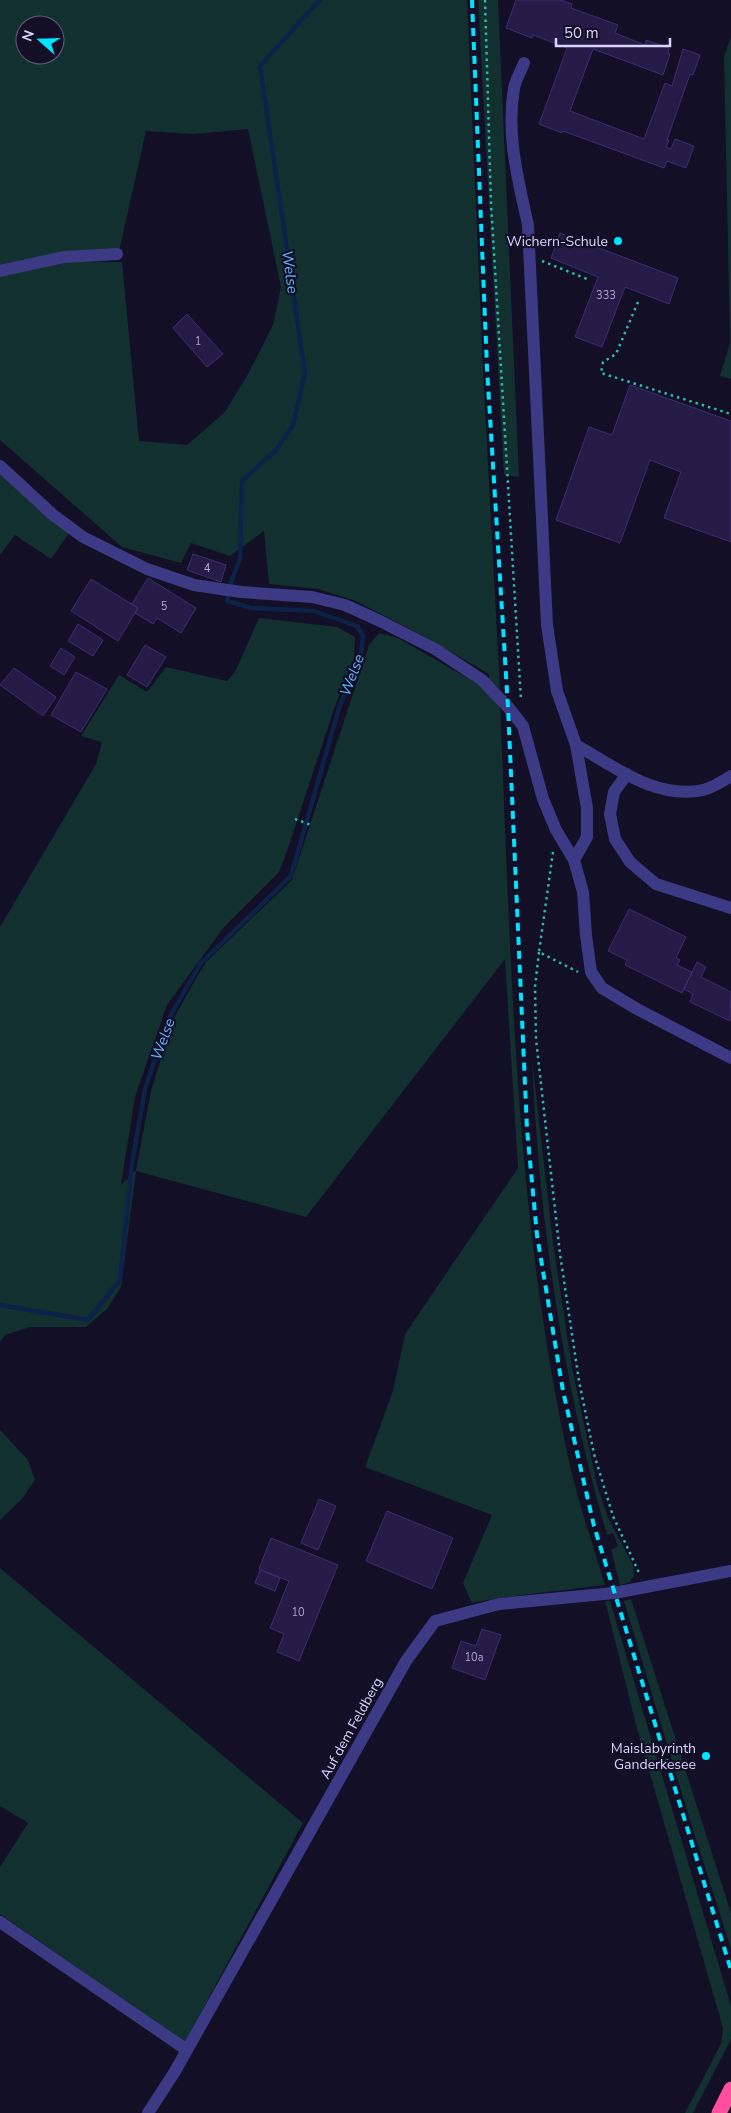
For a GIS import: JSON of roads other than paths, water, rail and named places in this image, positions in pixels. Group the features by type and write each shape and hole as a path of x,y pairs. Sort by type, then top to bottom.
{"highway":[{"path":"719,2113 728,2094"}],"street":[{"path":"524,63 514,86 511,134 515,167 528,225 547,625 557,692 576,745 587,808 587,837 574,860"},
{"path":"0,271 64,257 117,254"},
{"path":"0,466 52,514 83,537 147,569 194,585 240,592 312,597 345,605 435,649 482,680 523,726 543,799 556,830 574,860 583,892 591,972 602,988 637,1009 731,1058"},
{"path":"576,745 638,781 668,791 704,790 731,776"},
{"path":"627,774 614,792 610,814 615,839 630,862 656,884 731,908"},
{"name":"Auf dem Feldberg","path":"148,2113 187,2050 406,1661 434,1622 499,1604 614,1593 731,1571"},
{"path":"0,1922 187,2050"}],"waterway":[{"name":"Welse","path":"0,1305 88,1320 120,1280 132,1163 145,1089 168,1020 200,964 291,876 339,708 361,653 363,636 357,626 314,611 252,608 227,601 231,582 240,559 242,481 277,449 293,425 305,373 260,66 320,0"}],"railway":[{"path":"472,0 487,368 508,707 527,1129 537,1235 563,1391 594,1526 731,1970"}],"place":[{"name":"Wichern-Schule","path":"618,241"},
{"name":"Maislabyrinth Ganderkesee","path":"706,1756"}]}
